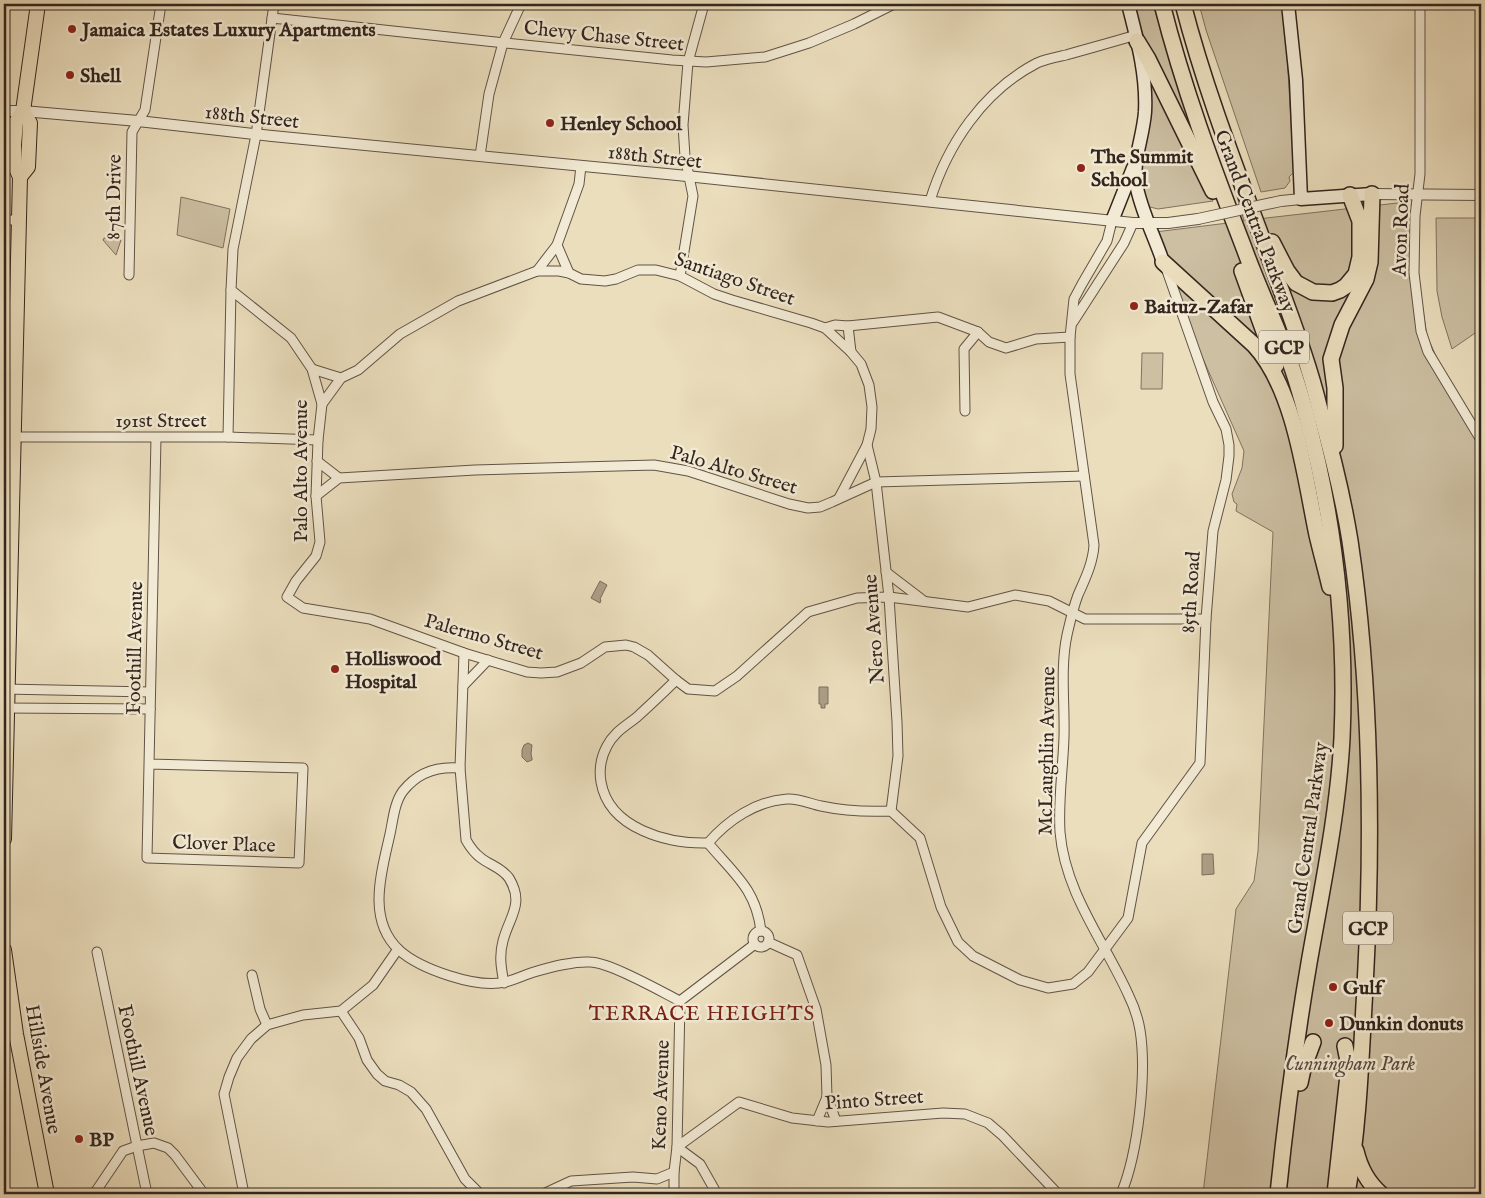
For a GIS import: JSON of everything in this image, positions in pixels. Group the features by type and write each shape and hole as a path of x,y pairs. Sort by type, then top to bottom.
{"highway":[{"name":"Grand Central Parkway","path":"1162,4 1170,37 1196,118 1244,250 1290,363 1303,404 1318,464 1336,566 1341,636 1342,740 1330,842 1300,1014 1278,1194"},
{"name":"Grand Central Parkway","path":"1183,4 1217,116 1301,347 1320,407 1349,539 1359,613 1366,701 1369,805 1367,945 1354,1143 1347,1194"},
{"path":"1137,38 1213,193 1274,359 1306,475 1317,535 1341,636"},
{"path":"1244,190 1287,271 1296,283 1304,288 1323,293 1332,293 1346,286 1359,267 1360,221 1350,195"},
{"path":"1335,470 1335,388 1331,359 1342,325 1366,279 1370,262 1372,194"},
{"path":"1164,262 1259,350 1272,371 1287,406"},
{"path":"1356,940 1369,805"},
{"path":"1324,936 1329,900 1330,842"},
{"path":"1288,1194 1301,1077 1313,1042"},
{"path":"1335,1194 1350,1066 1345,1046"},
{"path":"1354,1143 1363,1173 1372,1186 1381,1194"},
{"path":"1272,1194 1283,1150"}],"main road":[{"path":"4,839 10,328 19,220 20,177 15,166 14,145 16,122 23,111 38,4"},
{"path":"1112,221 1135,163 1143,131 1146,98 1144,74 1128,4"},
{"path":"1288,4 1296,80 1301,199 1372,194"},
{"path":"1135,163 1140,199 1150,224"},
{"name":"85th Road","path":"1150,224 1164,262"},
{"name":"Hillside Avenue","path":"4,950 10,1035 47,1194"}],"street":[{"name":"87th Drive","path":"130,276 132,132 145,110 161,4"},
{"path":"228,437 233,248 256,135 274,4"},
{"path":"480,156 488,94 503,43 521,4"},
{"path":"680,276 693,196 683,125 688,62 704,4"},
{"name":"Chevy Chase Street","path":"272,18 688,62 706,62 765,57 809,43 894,4"},
{"name":"Avon Road","path":"1420,4 1420,174 1414,216 1414,273 1421,331 1428,352 1481,440"},
{"path":"930,201 940,172 957,139 990,98 1010,82 1039,62 1137,38"},
{"name":"188th Street","path":"4,111 138,121 256,135 930,201 1133,224 1168,223 1198,219 1281,201 1301,199"},
{"path":"537,271 557,245 579,184 581,166"},
{"path":"1372,194 1481,195"},
{"path":"4,220 19,220"},
{"name":"McLaughlin Avenue","path":"1112,221 1107,241 1074,299 1071,325 1070,374 1093,538 1093,552 1089,568 1072,612 1066,637 1060,833 1073,886 1083,909 1133,1004 1139,1023 1141,1090 1130,1168 1121,1194"},
{"name":"McLaughlin Avenue","path":"1071,325 1124,243 1133,224"},
{"path":"557,245 569,273"},
{"name":"85th Road","path":"891,811 920,838 941,907 958,942 973,956 1020,980 1048,988 1073,984 1088,972 1128,918 1142,843 1200,763 1206,619 1213,531 1227,474 1229,445 1226,429 1213,402 1164,262"},
{"name":"Santiago Street","path":"322,404 341,378 358,370 400,334 458,301 537,271 548,270 569,273 581,279 594,281 616,279 638,270 656,270 680,276 714,294 825,328 835,325 848,326 938,317 978,332 989,342 1006,348 1036,339 1070,337"},
{"name":"Palo Alto Avenue","path":"231,290 291,338 312,369 322,404 318,440 316,496 320,542 316,556 296,581 287,597"},
{"name":"Nero Avenue","path":"848,326 851,352"},
{"name":"Nero Avenue","path":"825,328 851,352 860,364 869,384 872,407 867,445 839,498"},
{"path":"965,411 964,348 978,332"},
{"path":"312,369 341,378"},
{"name":"191st Street","path":"9,437 228,437 318,440"},
{"name":"Foothill Avenue","path":"147,858 156,438"},
{"name":"Nero Avenue","path":"867,445 876,482 889,597 898,756 891,811"},
{"path":"316,496 339,478 317,461"},
{"name":"Palo Alto Street","path":"339,478 475,470 654,464 688,471 789,504 808,508 820,506 876,482 1084,476"},
{"path":"886,572 925,601"},
{"name":"Palermo Street","path":"287,597 303,608 370,619 464,653 527,672 557,672 581,663 605,647 626,645 648,655 688,689 715,691 737,676 808,612 857,598 889,597 968,606 1015,595 1049,600 1085,619 1206,619"},
{"path":"464,653 460,768 466,840 481,859 504,872 513,886 516,898 513,919 503,940 501,950 500,965 504,983"},
{"path":"464,686 488,660"},
{"path":"676,680 634,719 620,729 608,744 601,764 600,775 603,790 612,808 633,825 649,833 676,842 708,844 750,893 758,909 761,931"},
{"path":"6,689 150,692"},
{"path":"83,709 84,692"},
{"path":"5,709 150,709"},
{"name":"Clover Place","path":"147,858 299,863 302,768 149,764"},
{"path":"460,768 449,767 430,771 419,776 403,791 398,798 380,879 378,895 383,924 398,949 430,969 474,982 504,983 534,972 569,964 591,962 623,973 680,1001 755,944"},
{"path":"708,844 726,824 738,816 754,808 789,798 846,810 891,811"},
{"path":"755,944 763,947 768,942 768,935 761,931"},
{"path":"755,944 754,936 761,931"},
{"path":"768,942 797,955 810,990 822,1036 826,1065 827,1097 836,1121"},
{"path":"244,1194 224,1094 228,1077 237,1058 251,1040 267,1025 303,1015 342,1011 373,985 398,949"},
{"name":"Foothill Avenue","path":"97,952 147,1194"},
{"path":"252,975 260,1009 267,1025"},
{"name":"Keno Avenue","path":"674,1194 677,1147 680,1001"},
{"path":"342,1011 359,1038 367,1060 377,1074 385,1081 399,1085 418,1098 465,1179 480,1194"},
{"path":"816,1121 827,1097"},
{"name":"Pinto Street","path":"677,1147 739,1102 792,1118 816,1121 943,1112 966,1114 988,1123 1002,1135 1058,1194"},
{"path":"94,1194 123,1152 137,1146 154,1143 168,1148 175,1155 204,1194"},
{"path":"677,1147 700,1164 717,1194"},
{"path":"543,1194 571,1181 633,1177 657,1179 674,1172"}],"green space":[{"path":"1133,4 1153,4 1182,99 1212,180 1149,52"},
{"path":"1199,4 1284,4 1294,172 1289,177 1290,181 1285,188 1261,192"},
{"path":"1154,83 1213,201 1158,209 1146,206 1138,166 1149,87"},
{"name":"Cunningham Park","path":"1228,165 1249,220 1406,202 1427,336 1450,387 1481,434 1481,1194 1203,1194 1236,909 1254,881 1258,851 1273,532 1236,511 1237,504 1234,502 1232,494 1242,468 1244,451 1147,233 1244,221"},
{"path":"181,197 230,209 223,248 177,235"},
{"path":"1436,218 1481,218 1481,329 1452,349 1442,317 1437,291"},
{"path":"104,238 121,240 116,255 103,240"},
{"path":"1142,353 1163,353 1162,389 1141,389"}],"shaded area":[{"path":"600,581 607,585 600,603 591,598"},
{"path":"819,687 828,687 828,704 825,704 825,708 821,708 821,704 819,704"},
{"path":"528,743 532,745 532,760 527,762 522,757 522,750 524,745"},
{"path":"1202,854 1213,854 1214,874 1202,875"}],"place":[{"name":"Jamaica Estates Luxury Apartments","path":"72,29"},
{"name":"Shell","path":"70,75"},
{"name":"Henley School","path":"550,123"},
{"name":"The Summit School","path":"1081,168"},
{"name":"Baituz-Zafar","path":"1134,306"},
{"name":"Holliswood Hospital","path":"335,669"},
{"name":"Gulf","path":"1333,987"},
{"name":"Dunkin donuts","path":"1329,1023"},
{"name":"BP","path":"79,1139"}],"district":[{"name":"TERRACE HEIGHTS","path":"702,1013"}]}
